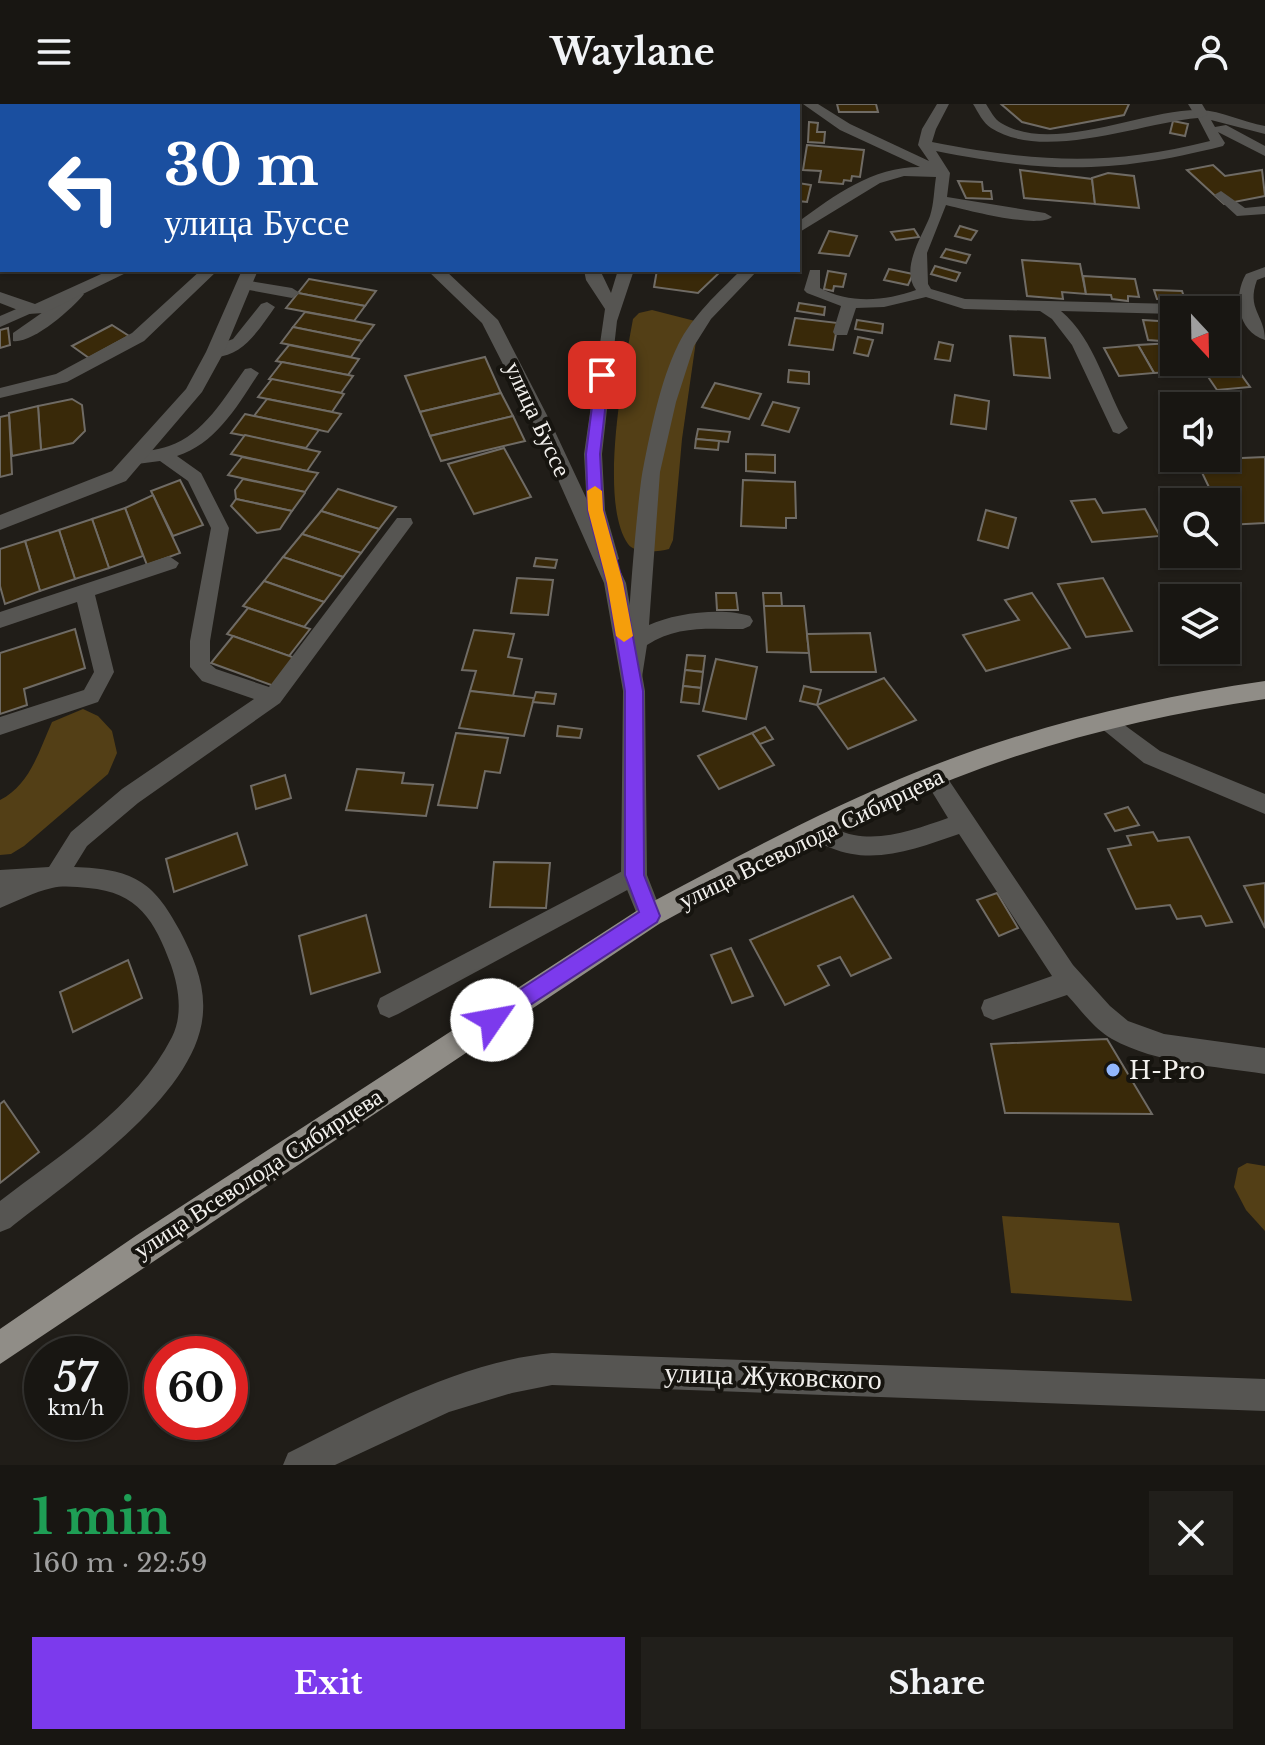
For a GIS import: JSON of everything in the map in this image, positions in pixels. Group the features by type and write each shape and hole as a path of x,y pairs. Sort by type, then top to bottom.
{"main road":[{"name":"улица Всеволода Сибирцева","path":"0,1348 148,1246 650,916 722,876 934,777 1020,745 1108,722 1265,690"}],"street":[{"path":"0,297 28,309 38,309 120,272"},
{"name":"улица Буссе","path":"442,272 489,320 541,421 615,583 634,691 634,875 650,916"},
{"path":"0,523 119,476 193,392 215,352 247,278"},
{"name":"улица Жуковского","path":"300,1465 379,1425 481,1386 546,1370 612,1369 1265,1395"}],"lane":[{"path":"809,104 868,138 943,173"},
{"path":"943,104 929,129 925,145 943,173 941,200 920,253 920,285 926,292 964,304 1160,309"},
{"path":"979,104 998,126 1024,136 1060,138 1200,112 1265,130"},
{"path":"1149,104 1163,117"},
{"path":"925,145 1000,159 1067,165 1168,156 1218,143 1200,112"},
{"path":"1200,112 1265,152"},
{"path":"861,117 868,138"},
{"path":"800,228 847,194 883,177 904,172 943,173"},
{"path":"1221,195 1242,213 1265,210"},
{"path":"941,200 1045,217"},
{"path":"0,393 61,378 138,337 208,272"},
{"path":"592,272 594,280 612,307"},
{"path":"615,583 596,510 593,454 612,307 625,272"},
{"path":"634,691 651,472 668,402 686,346 705,316 748,272"},
{"path":"1265,272 1251,277 1246,289 1245,308 1253,325 1265,335"},
{"path":"815,273 812,290 822,297 850,302 902,302 926,292"},
{"path":"247,278 292,293"},
{"path":"19,337 62,309 76,294"},
{"path":"841,332 850,302"},
{"path":"1042,305 1061,317 1076,333 1119,428"},
{"path":"215,352 239,343 267,307"},
{"path":"0,322 28,309"},
{"path":"137,458 165,456 187,448 206,434 251,373"},
{"path":"165,456 195,477 220,528 200,641 200,667 209,675 273,697"},
{"path":"0,897 56,876 79,839 130,796 273,697 404,523"},
{"path":"0,620 169,563"},
{"path":"0,726 91,696 104,672 84,591"},
{"path":"637,642 655,627 676,622 743,621"},
{"path":"1108,722 1152,757 1265,804"},
{"path":"934,777 1071,982 1101,1015 1120,1030 1178,1049 1265,1061"},
{"path":"818,830 849,847 875,849 964,822"},
{"path":"389,1006 634,875"},
{"path":"0,880 56,876 120,884 147,898 185,964 191,1006 184,1040 145,1100 0,1218"},
{"path":"993,1008 1071,982"}],"shaded area":[{"path":"652,310 695,321 697,334 682,439 673,540 669,549 659,551 636,549 628,544 619,524 614,467 620,401 633,319 639,313"},
{"path":"83,709 98,716 112,731 117,753 108,774 24,846 11,854 0,855 0,800 19,786 26,776 52,722"},
{"path":"1247,1163 1265,1166 1265,1231 1246,1210 1234,1187 1238,1168"},
{"path":"1002,1216 1119,1223 1132,1301 1011,1293"}],"building":[{"path":"837,104 876,104 878,112 839,112"},
{"path":"1001,104 1129,104 1124,115 1050,129 1022,122"},
{"path":"1173,121 1188,124 1185,136 1170,133"},
{"path":"809,122 818,123 817,132 825,132 824,143 808,142"},
{"path":"807,145 864,150 860,177 852,176 851,181 844,180 843,184 819,182 821,171 803,170"},
{"path":"1213,165 1225,176 1262,170 1265,196 1224,204 1187,170"},
{"path":"1020,170 1092,179 1095,204 1024,198"},
{"path":"1108,173 1134,176 1139,208 1095,204 1092,178"},
{"path":"958,181 982,182 983,191 991,191 992,199 966,198"},
{"path":"800,183 811,185 807,202 800,201"},
{"path":"960,226 977,231 971,240 955,236"},
{"path":"914,229 919,237 896,240 891,232"},
{"path":"829,231 857,236 849,256 819,253"},
{"path":"946,249 970,255 966,263 941,257"},
{"path":"1022,260 1080,264 1086,294 1062,292 1063,299 1027,296"},
{"path":"935,266 960,273 956,281 931,274"},
{"path":"889,269 913,274 908,285 884,280"},
{"path":"828,271 846,274 843,287 834,286 833,291 824,289"},
{"path":"657,272 720,272 698,293 654,287"},
{"path":"1083,276 1135,279 1139,297 1128,296 1128,301 1112,299 1111,295 1086,294"},
{"path":"309,279 376,291 365,306 298,293"},
{"path":"1154,290 1182,291 1184,296 1160,296 1157,299"},
{"path":"298,293 365,306 354,321 286,308"},
{"path":"799,303 825,307 824,315 797,311"},
{"path":"305,312 374,325 362,341 293,327"},
{"path":"795,318 838,323 833,350 789,345"},
{"path":"857,320 883,324 882,333 855,329"},
{"path":"1143,320 1160,321 1160,341 1148,340"},
{"path":"112,325 129,336 89,358 72,346"},
{"path":"293,327 362,341 351,357 281,343"},
{"path":"8,328 10,345 0,348 0,330"},
{"path":"1010,336 1045,338 1050,378 1014,375"},
{"path":"858,337 873,340 868,356 854,353"},
{"path":"939,342 953,345 950,361 935,359"},
{"path":"1160,344 1160,373 1154,373 1138,345"},
{"path":"289,345 359,359 348,375 276,361"},
{"path":"1138,345 1154,373 1119,376 1104,348"},
{"path":"485,357 501,393 420,412 405,376"},
{"path":"282,362 353,376 341,393 269,379"},
{"path":"789,370 809,372 809,384 788,382"},
{"path":"1240,373 1250,387 1217,390 1208,376 1240,376"},
{"path":"272,379 344,394 332,412 258,397"},
{"path":"715,383 761,394 749,419 702,407"},
{"path":"501,393 513,416 430,436 420,412"},
{"path":"955,395 989,401 986,429 951,424"},
{"path":"72,399 82,405 85,431 73,443 41,450 38,406"},
{"path":"267,399 341,414 328,432 254,416"},
{"path":"773,402 799,408 789,432 762,425"},
{"path":"38,406 41,450 12,456 9,413"},
{"path":"245,414 319,430 306,448 231,433"},
{"path":"9,415 12,474 0,477 0,417"},
{"path":"513,416 525,441 441,461 430,436"},
{"path":"698,429 730,432 728,442 696,439"},
{"path":"245,435 320,452 307,471 231,454"},
{"path":"696,439 719,441 718,450 695,448"},
{"path":"504,448 531,497 474,514 448,464"},
{"path":"746,454 775,455 775,473 746,471"},
{"path":"242,457 318,473 305,492 228,475"},
{"path":"1265,457 1265,523 1240,524 1240,488 1209,488 1202,472 1240,472 1240,458"},
{"path":"243,479 305,493 292,511 236,499 235,490"},
{"path":"180,480 203,525 173,536 151,491"},
{"path":"743,480 795,482 796,518 786,518 786,528 741,526"},
{"path":"338,489 396,507 379,529 321,511"},
{"path":"153,495 180,553 147,565 125,508"},
{"path":"236,499 292,511 280,529 257,533 231,506"},
{"path":"1095,499 1103,513 1145,509 1160,536 1092,542 1071,501"},
{"path":"125,508 143,556 109,568 92,519"},
{"path":"986,510 1016,518 1008,548 978,540"},
{"path":"321,511 379,529 361,553 302,534"},
{"path":"92,519 109,568 75,579 59,530"},
{"path":"59,530 75,579 40,591 25,541"},
{"path":"302,534 361,553 343,577 283,557"},
{"path":"25,541 40,591 5,604 0,586 0,549"},
{"path":"283,557 343,577 324,602 264,581"},
{"path":"536,558 557,560 555,568 534,566"},
{"path":"517,578 553,580 548,615 511,613"},
{"path":"1103,578 1132,631 1086,637 1058,584"},
{"path":"264,581 324,602 304,627 243,606"},
{"path":"716,593 736,593 738,610 717,610"},
{"path":"763,593 781,593 782,606 764,606"},
{"path":"1032,593 1070,648 986,671 963,635 1019,620 1005,600"},
{"path":"764,606 804,606 809,653 767,652"},
{"path":"248,608 310,629 289,656 227,634"},
{"path":"75,629 85,668 24,689 27,705 0,714 0,653"},
{"path":"474,630 514,634 508,657 522,659 513,696 470,691 476,671 462,670"},
{"path":"870,633 876,672 811,672 807,634"},
{"path":"233,636 295,658 274,686 211,663"},
{"path":"687,655 705,656 703,672 685,670"},
{"path":"716,659 757,667 746,719 703,711"},
{"path":"685,670 703,672 701,688 683,686"},
{"path":"884,678 916,720 848,749 817,705"},
{"path":"683,686 701,688 699,704 681,702"},
{"path":"804,686 821,690 817,705 800,701"},
{"path":"470,691 534,698 524,736 459,728"},
{"path":"536,692 556,694 554,704 533,702"},
{"path":"558,726 582,729 580,738 557,736"},
{"path":"765,727 773,739 760,744 752,733"},
{"path":"456,733 508,738 500,773 485,771 477,808 438,805"},
{"path":"752,733 774,765 719,789 698,756"},
{"path":"357,769 404,773 402,783 433,785 426,816 346,810"},
{"path":"285,775 291,798 256,809 251,786"},
{"path":"1128,807 1139,825 1115,831 1105,814"},
{"path":"1153,832 1158,841 1189,837 1232,922 1206,926 1201,916 1177,919 1170,905 1136,909 1108,849 1131,845 1127,836"},
{"path":"237,833 247,865 174,892 166,859"},
{"path":"494,862 550,863 546,908 490,907"},
{"path":"1265,883 1265,928 1244,886"},
{"path":"997,893 1018,928 999,936 977,900"},
{"path":"853,896 891,958 851,976 840,957 818,966 829,985 785,1005 750,940"},
{"path":"366,915 380,972 311,994 299,936"},
{"path":"731,948 753,996 732,1003 711,955"},
{"path":"128,960 142,998 73,1032 60,992"},
{"path":"1107,1039 1152,1114 1005,1113 991,1044"},
{"path":"4,1101 39,1152 0,1183 0,1104"}],"slow traffic":[{"path":"595,491 596,510 615,583 624,636"}],"place":[{"name":"H-Pro","path":"1113,1070"}],"route":[{"path":"492,1020 650,916 634,875 634,691 615,583 596,510 593,454 602,375"}]}
